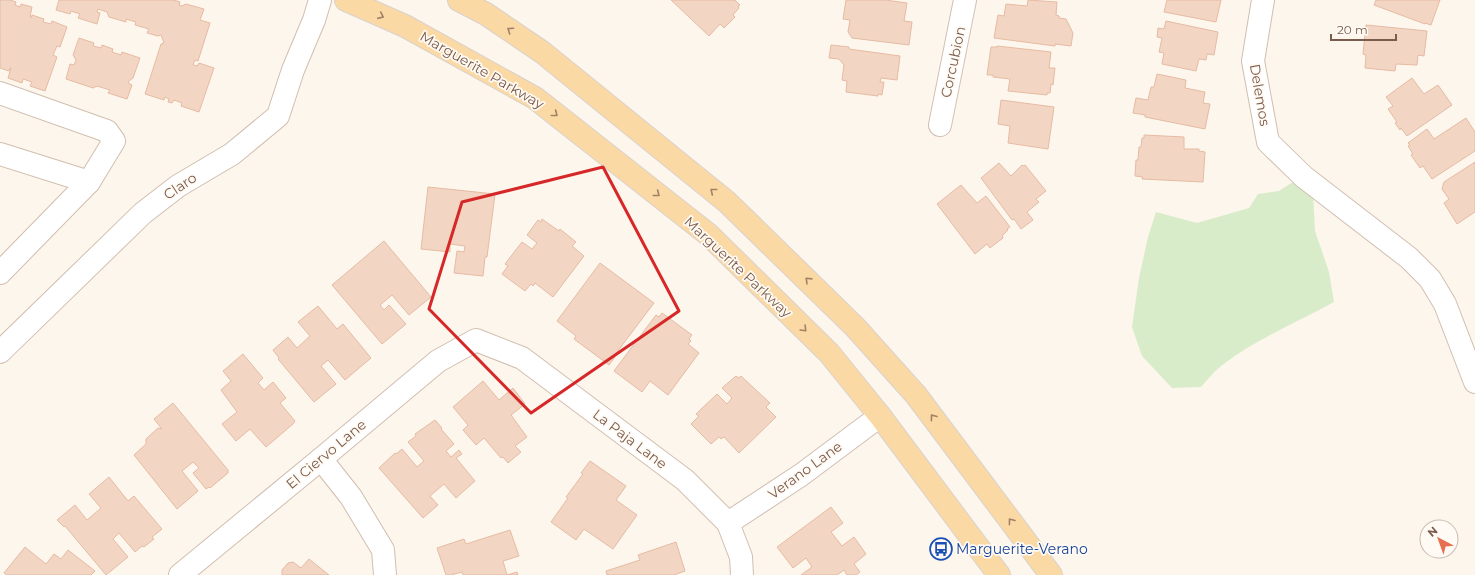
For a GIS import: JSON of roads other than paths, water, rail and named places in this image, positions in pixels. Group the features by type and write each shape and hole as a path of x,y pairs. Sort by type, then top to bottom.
{"main road":[{"name":"Marguerite Parkway","path":"346,0 405,26 535,98 709,235 829,353 880,416 999,575"},
{"path":"458,0 486,14 542,52 727,202 855,326 916,395 1051,575"}],"street":[{"name":"Claro","path":"3,343 142,213 178,186 232,154 278,116 293,70 314,20 320,0"},
{"name":"Corcubion","path":"940,125 965,0"},
{"name":"Delemos","path":"1263,0 1252,61 1268,142 1304,177 1409,258 1430,279 1444,304 1475,382"},
{"path":"0,93 107,131 114,141 89,182 0,273"},
{"path":"0,154 89,182"},
{"name":"El Ciervo Lane","path":"180,575 438,361 476,340"},
{"name":"La Paja Lane","path":"476,340 522,358 685,480 728,522 741,557 742,575"},
{"name":"Verano Lane","path":"728,522 801,475 880,416"},
{"path":"321,459 351,496 383,550 385,575"}],"place":[{"name":"Marguerite-Verano","path":"941,549"}]}
